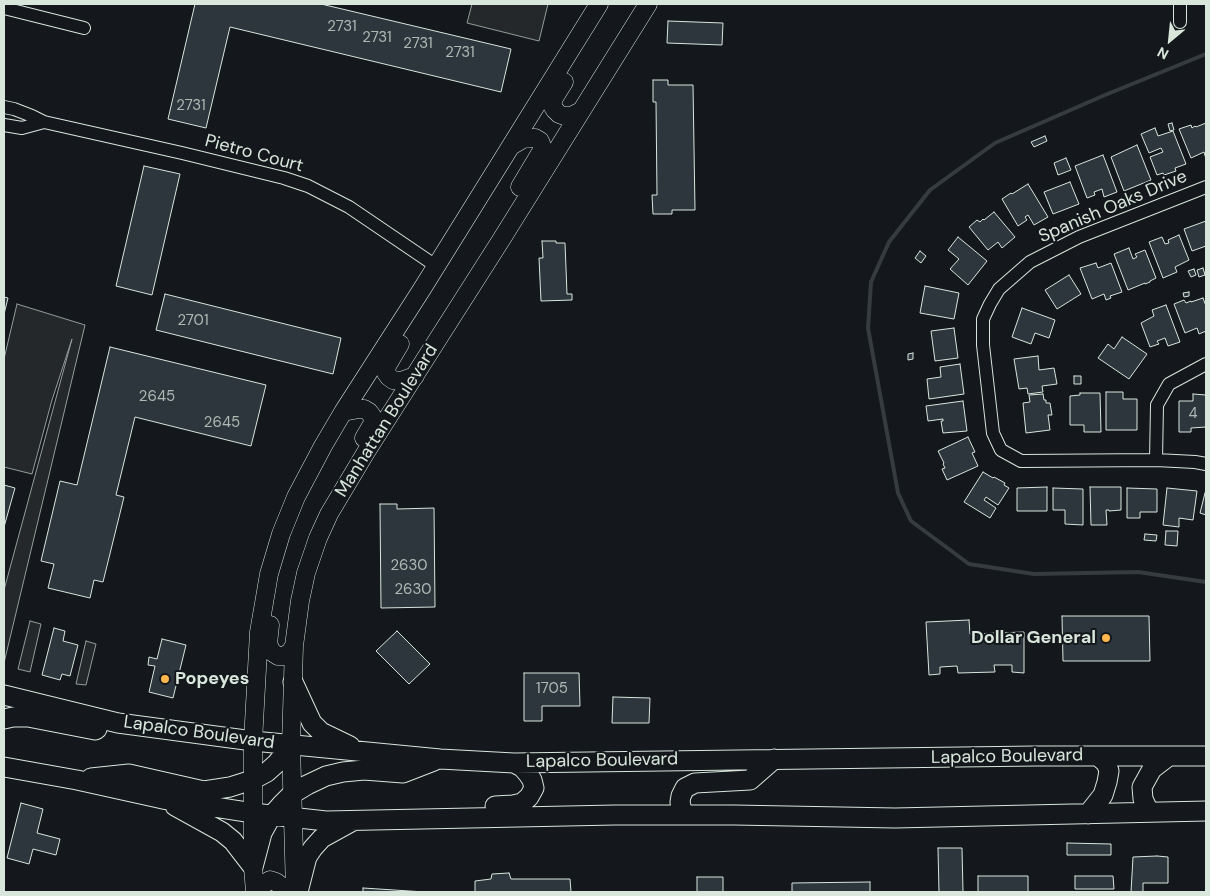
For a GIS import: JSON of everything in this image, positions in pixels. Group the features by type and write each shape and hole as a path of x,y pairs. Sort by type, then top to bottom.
{"main road":[{"path":"293,682 312,723 321,732 362,752"},
{"name":"Lapalco Boulevard","path":"4,695 118,723 253,742 440,759 514,763 1206,756"},
{"path":"4,719 28,717 94,730 118,723"},
{"path":"77,780 129,774 204,791 230,787 252,780 267,772 291,745"},
{"path":"1088,814 1103,794 1107,782 1109,770 1106,763 1098,756"},
{"path":"1149,812 1143,799 1142,788 1152,769 1169,756"},
{"path":"253,866 262,833 272,816 292,794 320,778 334,774 364,770 403,773 440,759"},
{"path":"683,815 680,802 685,788 695,782 750,780 774,759"},
{"path":"414,819 445,806 513,806 522,803 529,797 534,788 528,774 522,767 514,763"},
{"path":"4,767 77,780 163,799 272,816 352,822 605,815 895,818 1206,811"},
{"path":"163,799 222,832 233,841 253,866"},
{"path":"296,892 307,857 313,848 322,838 352,822"}],"street":[{"path":"256,892 253,866 252,780 258,632 264,595 281,534 296,497 343,412 422,290 599,4"},
{"path":"1180,4 1180,22"},
{"path":"4,8 84,28"},
{"name":"Manhattan Boulevard","path":"296,892 291,745 294,646 306,573 318,538 329,514 366,452 501,240 645,8"},
{"path":"579,38 579,55 554,98 552,105 554,110 564,116 571,116 581,111"},
{"name":"Pietro Court","path":"4,107 14,109 44,122 182,153 284,178 308,186 349,207 436,266"},
{"name":"Pietro Court","path":"4,125 22,128 44,122"},
{"path":"501,240 504,214 541,152 542,146 540,141 535,138 529,138 523,139 511,146"},
{"name":"Spanish Oaks Drive","path":"1206,187 1079,238 1030,262 1000,289 983,319 983,345 993,433 1001,450 1021,461 1156,460 1206,464"},
{"path":"415,376 401,381 393,380 386,373 388,366 423,305 422,290"},
{"path":"1156,460 1157,405 1169,384 1206,364"},
{"path":"329,514 329,495 374,421 372,416 364,409 343,412"},
{"path":"264,595 270,622 268,644 272,652 278,656 284,656 294,646"},
{"path":"256,892 270,880 281,886 283,892"}],"shaded area":[{"path":"472,4 548,4 539,41 467,23"},
{"path":"17,304 85,325 4,663 4,590 72,339 52,400 32,474 4,467 4,359"},
{"path":"30,621 41,624 30,672 18,669"},
{"path":"86,641 96,644 86,685 76,684"}],"building":[{"path":"195,4 321,4 511,49 501,92 230,27 206,128 168,119"},
{"path":"668,21 723,23 722,45 667,43"},
{"path":"653,80 668,80 668,85 693,85 695,210 672,210 672,214 653,214 652,195 657,195 656,102 653,102"},
{"path":"1172,123 1174,130 1170,131 1168,124"},
{"path":"1206,123 1206,159 1204,152 1191,158 1179,129 1191,125 1192,128"},
{"path":"1155,128 1158,136 1173,131 1186,164 1175,168 1176,171 1164,175 1163,173 1157,175 1150,157 1163,152 1161,148 1149,153 1141,134"},
{"path":"1045,136 1047,141 1034,147 1031,142"},
{"path":"1137,145 1151,180 1124,191 1111,157"},
{"path":"1103,155 1117,192 1104,197 1102,189 1094,192 1095,195 1087,198 1075,166"},
{"path":"1066,158 1071,170 1058,175 1054,163"},
{"path":"144,166 180,174 152,295 116,286"},
{"path":"1070,182 1079,204 1053,214 1044,192"},
{"path":"1028,184 1048,217 1034,225 1028,215 1025,217 1027,220 1018,226 1002,199"},
{"path":"994,212 1015,237 1002,248 998,242 988,250 969,227 977,220 980,222"},
{"path":"1206,221 1206,246 1192,251 1184,229"},
{"path":"1179,235 1189,260 1175,267 1177,272 1163,278 1149,242 1162,237 1165,244 1169,243 1168,240"},
{"path":"958,237 987,261 968,285 950,269 959,259 948,250"},
{"path":"542,241 565,243 567,294 572,294 572,300 541,301 539,258 543,258"},
{"path":"1129,248 1133,259 1137,257 1135,254 1145,250 1156,278 1128,290 1114,254"},
{"path":"920,251 926,256 921,263 915,258"},
{"path":"1096,263 1098,268 1111,263 1122,292 1110,296 1111,298 1106,300 1104,294 1092,299 1080,268"},
{"path":"1203,268 1205,275 1199,277 1197,270"},
{"path":"1194,269 1196,275 1191,277 1188,271"},
{"path":"1069,275 1081,294 1057,309 1045,290"},
{"path":"925,286 959,293 954,319 920,313"},
{"path":"1189,292 1189,296 1184,297 1183,293"},
{"path":"165,294 341,338 333,374 156,330"},
{"path":"4,297 8,298 4,314"},
{"path":"1203,298 1206,306 1206,331 1199,334 1197,328 1185,333 1174,304 1184,300 1186,303"},
{"path":"1166,305 1180,342 1168,346 1165,338 1157,341 1159,344 1150,347 1141,323 1154,316 1152,310"},
{"path":"1022,308 1055,320 1049,338 1035,333 1031,344 1012,337"},
{"path":"954,328 958,358 935,361 931,331"},
{"path":"1122,337 1147,354 1129,379 1098,358 1108,344 1114,349"},
{"path":"110,347 266,385 251,446 135,417 116,495 124,497 103,582 94,580 90,598 48,588 54,564 41,561 60,481 77,485"},
{"path":"913,353 913,359 908,360 908,354"},
{"path":"1038,356 1039,370 1054,368 1057,384 1042,386 1043,392 1028,394 1027,388 1019,389 1014,359"},
{"path":"960,364 964,394 929,399 927,379 941,377 940,367"},
{"path":"1074,376 1081,376 1081,384 1074,384"},
{"path":"1106,392 1123,392 1123,399 1137,399 1137,430 1106,430"},
{"path":"1080,393 1100,393 1101,432 1084,432 1084,425 1070,425 1070,396 1080,395"},
{"path":"1043,394 1046,403 1050,403 1052,415 1048,415 1050,430 1026,433 1023,403 1030,402 1029,395"},
{"path":"1193,394 1206,395 1206,427 1191,428 1191,432 1179,432 1179,401 1193,401"},
{"path":"963,401 967,431 943,433 941,421 943,419 928,421 926,406"},
{"path":"968,437 975,452 972,453 978,466 947,480 942,469 945,468 944,463 938,451"},
{"path":"983,472 1005,483 1004,485 1009,488 998,505 986,497 984,500 996,508 990,518 964,502"},
{"path":"4,485 15,488 4,527"},
{"path":"1047,487 1047,511 1017,511 1017,488"},
{"path":"1090,487 1121,487 1121,510 1106,510 1107,525 1091,525"},
{"path":"1053,488 1083,489 1083,525 1065,524 1065,510 1053,510"},
{"path":"1127,488 1157,489 1157,512 1140,512 1140,518 1127,518"},
{"path":"1167,488 1197,491 1193,520 1179,518 1179,527 1163,525"},
{"path":"1206,493 1206,515 1200,513"},
{"path":"380,504 397,504 397,509 434,508 435,607 381,608"},
{"path":"1166,531 1178,531 1177,546 1165,545"},
{"path":"1145,534 1157,535 1156,541 1144,540"},
{"name":"Dollar General","path":"1062,616 1149,616 1150,661 1063,661"},
{"path":"969,620 970,634 1024,632 1024,673 1012,672 1012,665 994,665 995,672 958,673 957,666 940,667 940,674 929,675 926,622"},
{"path":"54,628 65,631 63,641 78,645 70,676 62,674 60,680 42,675"},
{"path":"397,631 430,664 409,684 376,651"},
{"name":"Popeyes","path":"162,639 186,645 173,698 149,692 155,666 148,665 149,657 157,659"},
{"path":"524,673 579,673 580,706 542,706 542,721 524,721"},
{"path":"613,697 650,698 649,723 612,723"},
{"path":"21,803 43,809 37,833 60,839 56,855 33,849 29,864 7,858"},
{"path":"1067,843 1111,844 1111,855 1067,855"},
{"path":"938,848 962,848 963,892 939,892"},
{"path":"1133,857 1168,857 1168,883 1143,883 1143,892 1131,892"},
{"path":"509,873 511,879 570,879 571,892 475,892 475,881 491,879 492,874"},
{"path":"978,876 1028,876 1028,892 978,892"},
{"path":"1075,876 1113,876 1114,889 1075,889"},
{"path":"697,877 723,877 723,892 697,892"},
{"path":"870,882 870,892 792,892 792,883"},
{"path":"363,888 425,892 363,892"}],"waterway":[{"path":"1206,54 995,143 930,190 889,242 871,282 868,328 898,493 911,521 969,564 1034,574 1138,572 1206,582"}],"place":[{"name":"Dollar General","path":"1106,638"},
{"name":"Popeyes","path":"165,679"}]}
